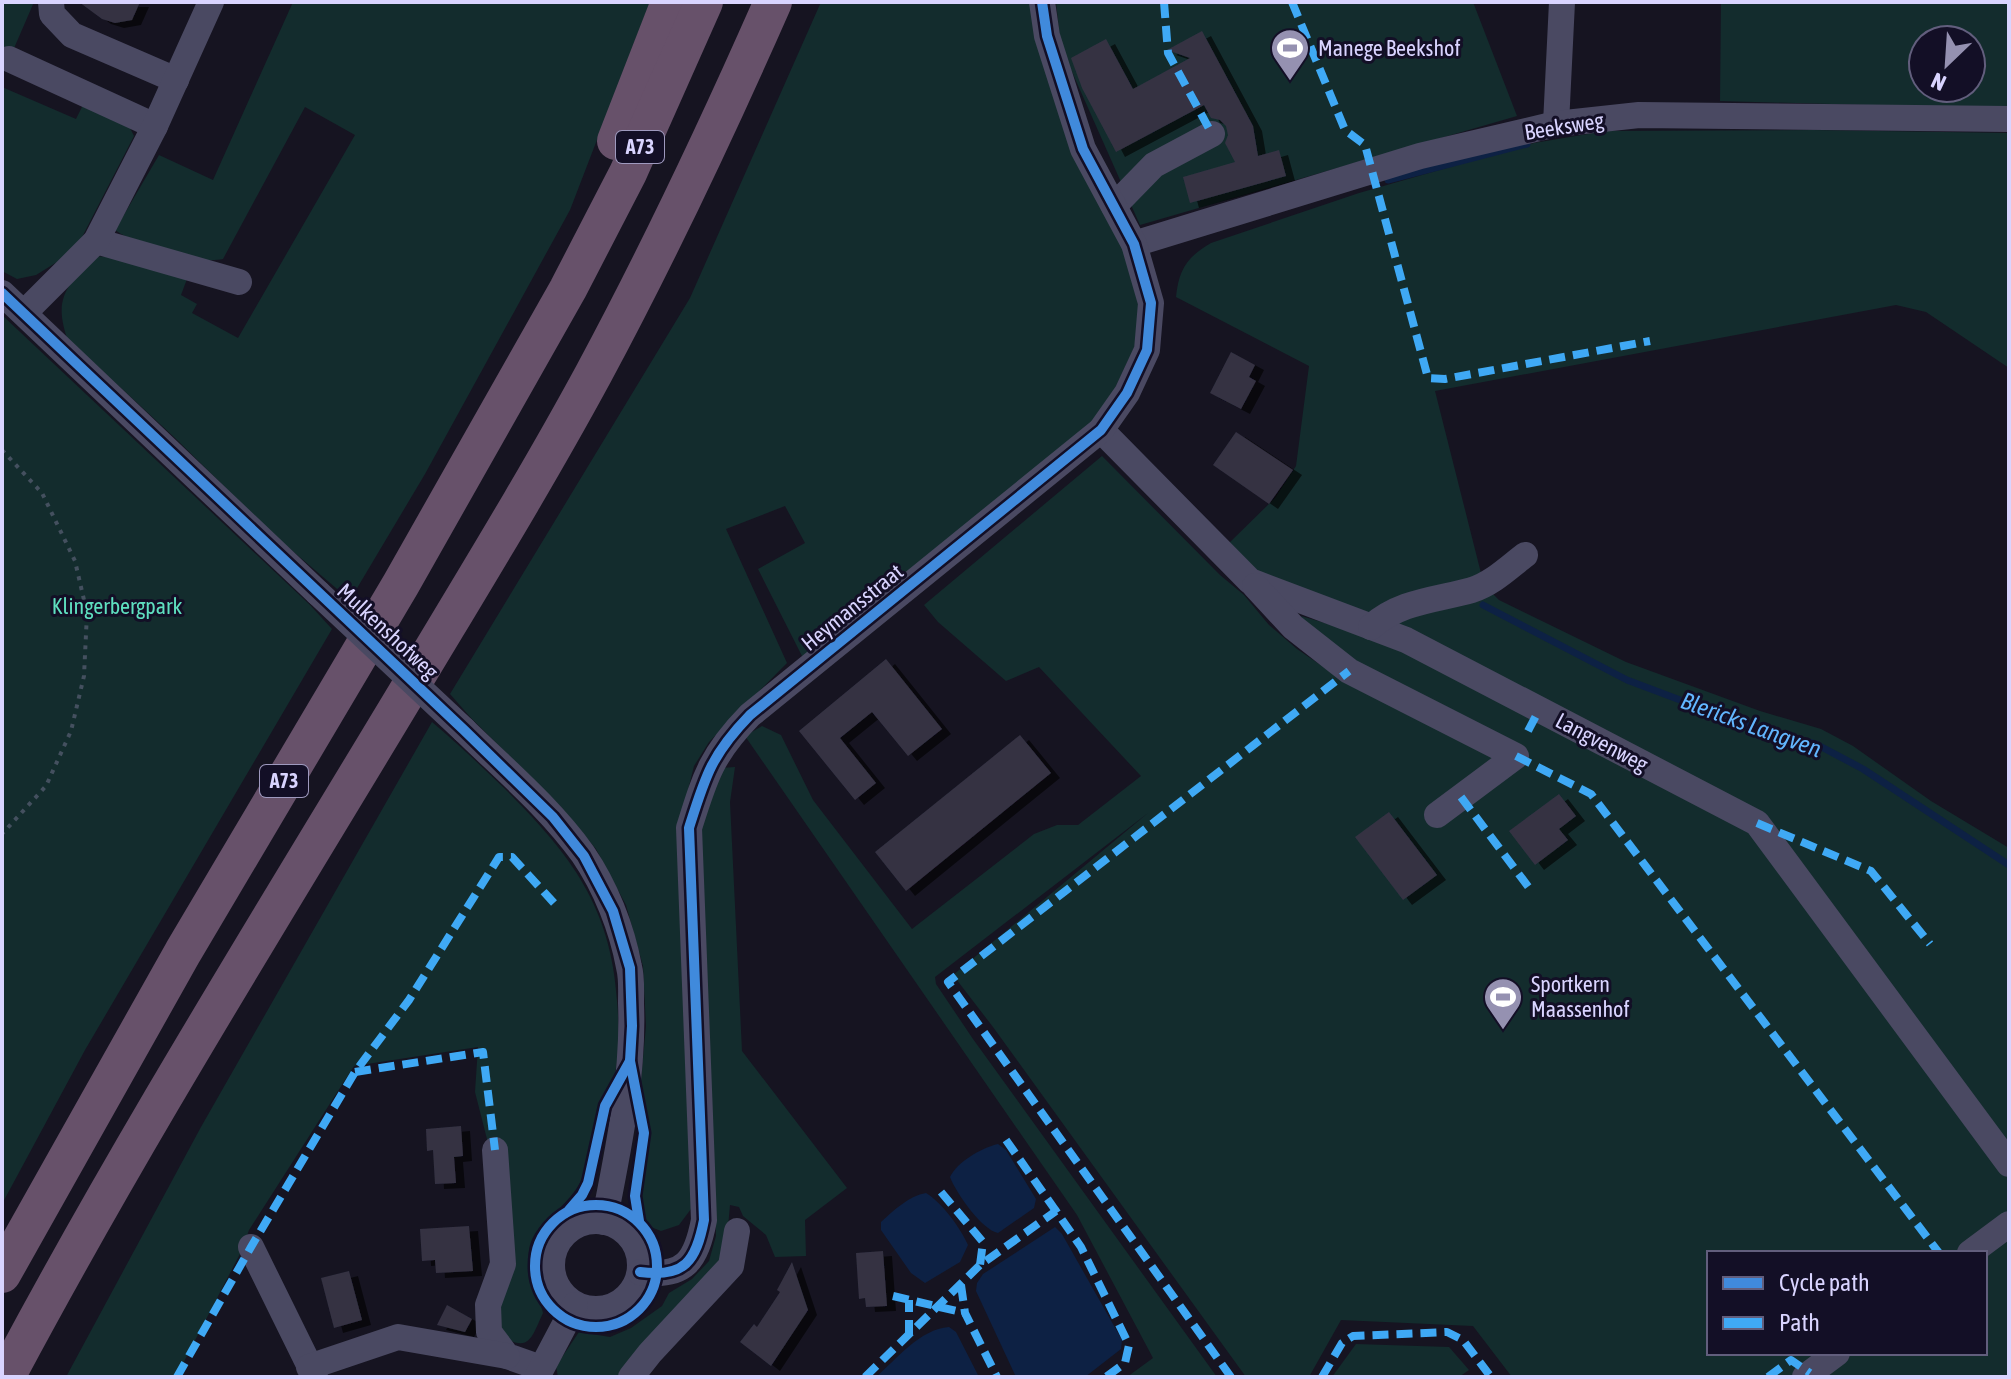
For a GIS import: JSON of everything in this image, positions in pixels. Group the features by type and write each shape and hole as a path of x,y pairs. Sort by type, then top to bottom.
{"highway":[{"name":"A73","path":"568,289 593,198 670,2"},
{"name":"A73","path":"2,1274 183,952 393,597 568,289 628,173 704,2"},
{"name":"A73","path":"11,1370 144,1132 508,523 594,373 689,185 773,2"}],"street":[{"path":"51,2 52,14 72,35 176,80"},
{"path":"24,313 96,241 155,126 211,2"},
{"name":"Heymansstraat","path":"640,1272 673,1273 688,1262 699,1243 704,1220 689,828 707,770 727,739 750,715 1101,430 1127,393 1147,350 1151,303 1134,244 1083,149 1047,36 1042,2"},
{"path":"1556,124 1562,2"},
{"path":"9,59 155,126"},
{"name":"Beeksweg","path":"1134,244 1420,156 1556,124 1639,115 2009,119"},
{"path":"1114,206 1154,165 1212,134"},
{"path":"96,241 239,282"},
{"name":"Mulkenshofweg","path":"2,293 464,730 553,817 584,856 613,911 630,968 630,1061 604,1222"},
{"name":"Langvenweg","path":"1101,430 1250,581 1406,640 1757,823 2009,1164"},
{"path":"1371,627 1387,613 1423,600 1474,589 1496,578 1525,555"},
{"path":"1250,581 1293,627 1349,671 1516,756 1437,815"},
{"path":"495,1150 503,1264 488,1305 489,1332 507,1356"},
{"path":"589,1221 604,1222 627,1233 636,1245 640,1272 636,1286 616,1306 588,1310 564,1297 556,1285 552,1258 556,1245 575,1226 589,1221"},
{"path":"1973,1251 2009,1224"},
{"path":"631,1377 731,1266 737,1231"},
{"path":"251,1247 312,1372 398,1337 507,1356 539,1372 575,1305"},
{"path":"1808,1375 1834,1355"}],"path":[{"path":"2,450 42,493 75,561 87,613 84,676 71,731 46,786 2,834"}],"green space":[{"path":"2,2 34,2 2,76"},
{"path":"293,2 650,2 570,210 425,474 350,600 275,536 67,338 63,324 66,292 95,256 117,258 187,279 181,295 197,304 192,313 238,338 355,135 305,107 223,259 198,259 168,253 115,230 159,155 213,180"},
{"path":"821,2 1034,2 1134,267 1141,333 1098,425 803,658 758,569 805,543 785,506 726,529 787,663 709,742 694,766 688,790 691,1209 679,1225 661,1231 651,1227 644,1219 639,1196 648,1133 641,1080 646,1026 643,966 626,905 596,849 561,807 450,694 690,298"},
{"name":"Manege Beekshof","path":"1056,2 1473,2 1517,116 1140,225 1061,47"},
{"path":"1721,2 2009,2 2009,109 1720,101"},
{"path":"2,87 76,119 84,103 128,124 134,136 80,241 57,262 36,275 17,279 2,271"},
{"path":"1606,131 2009,133 2009,368 1926,312 1896,305 1435,391 1484,585 1499,600 1626,662 1760,711 1821,729 1853,746 1931,801 2009,848 2009,1377 1512,1377 1473,1326 1341,1320 1309,1377 1246,1377 953,975 1148,813 935,977 936,984 973,1039 1217,1377 1127,1377 1153,1358 1077,1215 745,736 762,726 781,735 813,800 912,929 1034,834 1057,825 1078,825 1141,776 1039,667 1006,681 938,622 924,605 1102,456 1220,575 1244,595 1269,625 1325,668 1316,640 1301,616 1366,635 1267,582 1224,548 1275,498 1296,466 1309,366 1176,297 1182,271 1196,253 1211,243 1359,193 1534,143"},
{"name":"Klingerbergpark","path":"2,315 332,629 85,1050 2,1204"},
{"path":"432,722 504,788 567,859 596,909 613,967 619,1028 615,1073 602,1103 580,1183 566,1202 537,1230 531,1241 529,1264 543,1313 532,1336 528,1341 517,1343 499,1334 489,1147 475,1092 478,1047 354,1066 249,1230 242,1250 176,1377 66,1377 201,1127"},
{"path":"735,767 730,802 742,1051 847,1188 805,1220 806,1256 775,1257 766,1235 743,1216 739,1207 730,1205 725,1261 619,1377 558,1377 556,1366 579,1332 610,1337 631,1328 662,1306 669,1293 692,1279 709,1261 716,1236 699,822 721,768"},
{"path":"1356,1344 1449,1347 1469,1370 1459,1377 1332,1377"}],"water":[{"path":"998,1144 1006,1150 1036,1199 1034,1208 998,1233 977,1218 950,1177 970,1156"},
{"path":"926,1193 950,1216 968,1245 960,1262 925,1283 911,1273 881,1230 881,1222 908,1200"},
{"path":"1055,1227 1062,1234 1122,1340 1121,1349 1085,1377 1016,1377 976,1291 977,1283 983,1274"},
{"path":"949,1327 956,1332 979,1377 876,1377 919,1339"}],"building":[{"path":"79,2 140,2 132,20 115,23 102,19"},
{"path":"1202,31 1253,126 1258,156 1279,150 1286,176 1190,203 1183,177 1235,162 1225,143 1228,135 1226,126 1220,120 1211,118 1204,105 1116,152 1082,88 1071,58 1106,39 1133,89 1190,58 1167,50"},
{"path":"1231,352 1255,365 1249,377 1256,381 1241,409 1210,393"},
{"path":"1236,432 1293,470 1269,504 1213,465"},
{"path":"886,659 942,729 908,756 872,712 840,738 876,783 855,800 799,731"},
{"path":"1020,735 1051,773 906,891 875,852"},
{"path":"1559,794 1576,816 1559,829 1568,840 1535,865 1509,831"},
{"path":"1389,812 1437,875 1403,900 1355,837"},
{"path":"461,1126 463,1156 454,1157 456,1183 435,1184 433,1150 427,1151 426,1129"},
{"path":"469,1226 473,1271 436,1273 435,1260 422,1261 420,1229"},
{"path":"883,1251 887,1306 866,1307 865,1298 859,1299 856,1253"},
{"path":"792,1262 808,1310 771,1366 740,1342 754,1324 757,1327 780,1292 777,1290"},
{"path":"349,1271 362,1320 334,1328 321,1278"},
{"path":"447,1305 472,1319 465,1332 437,1325"}],"waterway":[{"path":"1388,180 1527,144"},
{"name":"Blericks Langven","path":"1483,605 1627,680 1760,730 1816,744 1863,769 2009,865"}],"marked path":[{"path":"1164,2 1168,53 1212,134"},
{"path":"1292,2 1345,130 1365,145 1428,378 1445,379 1650,341"},
{"path":"1231,1377 948,982 1349,671"},
{"path":"1528,731 1539,710"},
{"path":"1516,756 1591,794 1937,1251"},
{"path":"1461,797 1533,893"},
{"path":"1757,823 1871,871 1930,944"},
{"path":"177,1377 355,1072 409,1000 499,857 512,857 554,903"},
{"path":"355,1072 483,1052 495,1150"},
{"path":"1006,1140 1056,1211"},
{"path":"941,1192 983,1242 980,1265"},
{"path":"865,1377 980,1265 1056,1211 1081,1247 1129,1345 1125,1363 1106,1377"},
{"path":"961,1285 965,1313 997,1377"},
{"path":"893,1296 965,1313"},
{"path":"909,1300 909,1336"},
{"path":"1322,1377 1342,1343 1353,1336 1447,1332 1463,1340 1491,1377"},
{"path":"1768,1377 1791,1360 1810,1373"}],"cycle path":[{"path":"640,1272 668,1272 686,1264 697,1246 704,1220 689,828 711,767 726,742 750,715 1101,430 1127,393 1147,350 1151,303 1134,244 1083,149 1047,36 1042,2"},
{"path":"2,293 464,730 553,817 584,856 613,911 630,968 630,1061 644,1133 635,1196 639,1221"},
{"path":"569,1210 588,1183 605,1106 630,1061"},
{"path":"596,1205 619,1209 639,1223 653,1243 657,1266 653,1289 639,1309 619,1323 596,1327 573,1323 553,1309 539,1289 535,1266 539,1243 553,1223 573,1209 596,1205"}],"place":[{"name":"Manege Beekshof","path":"1290,82"},
{"name":"Sportkern Maassenhof","path":"1503,1031"}]}
